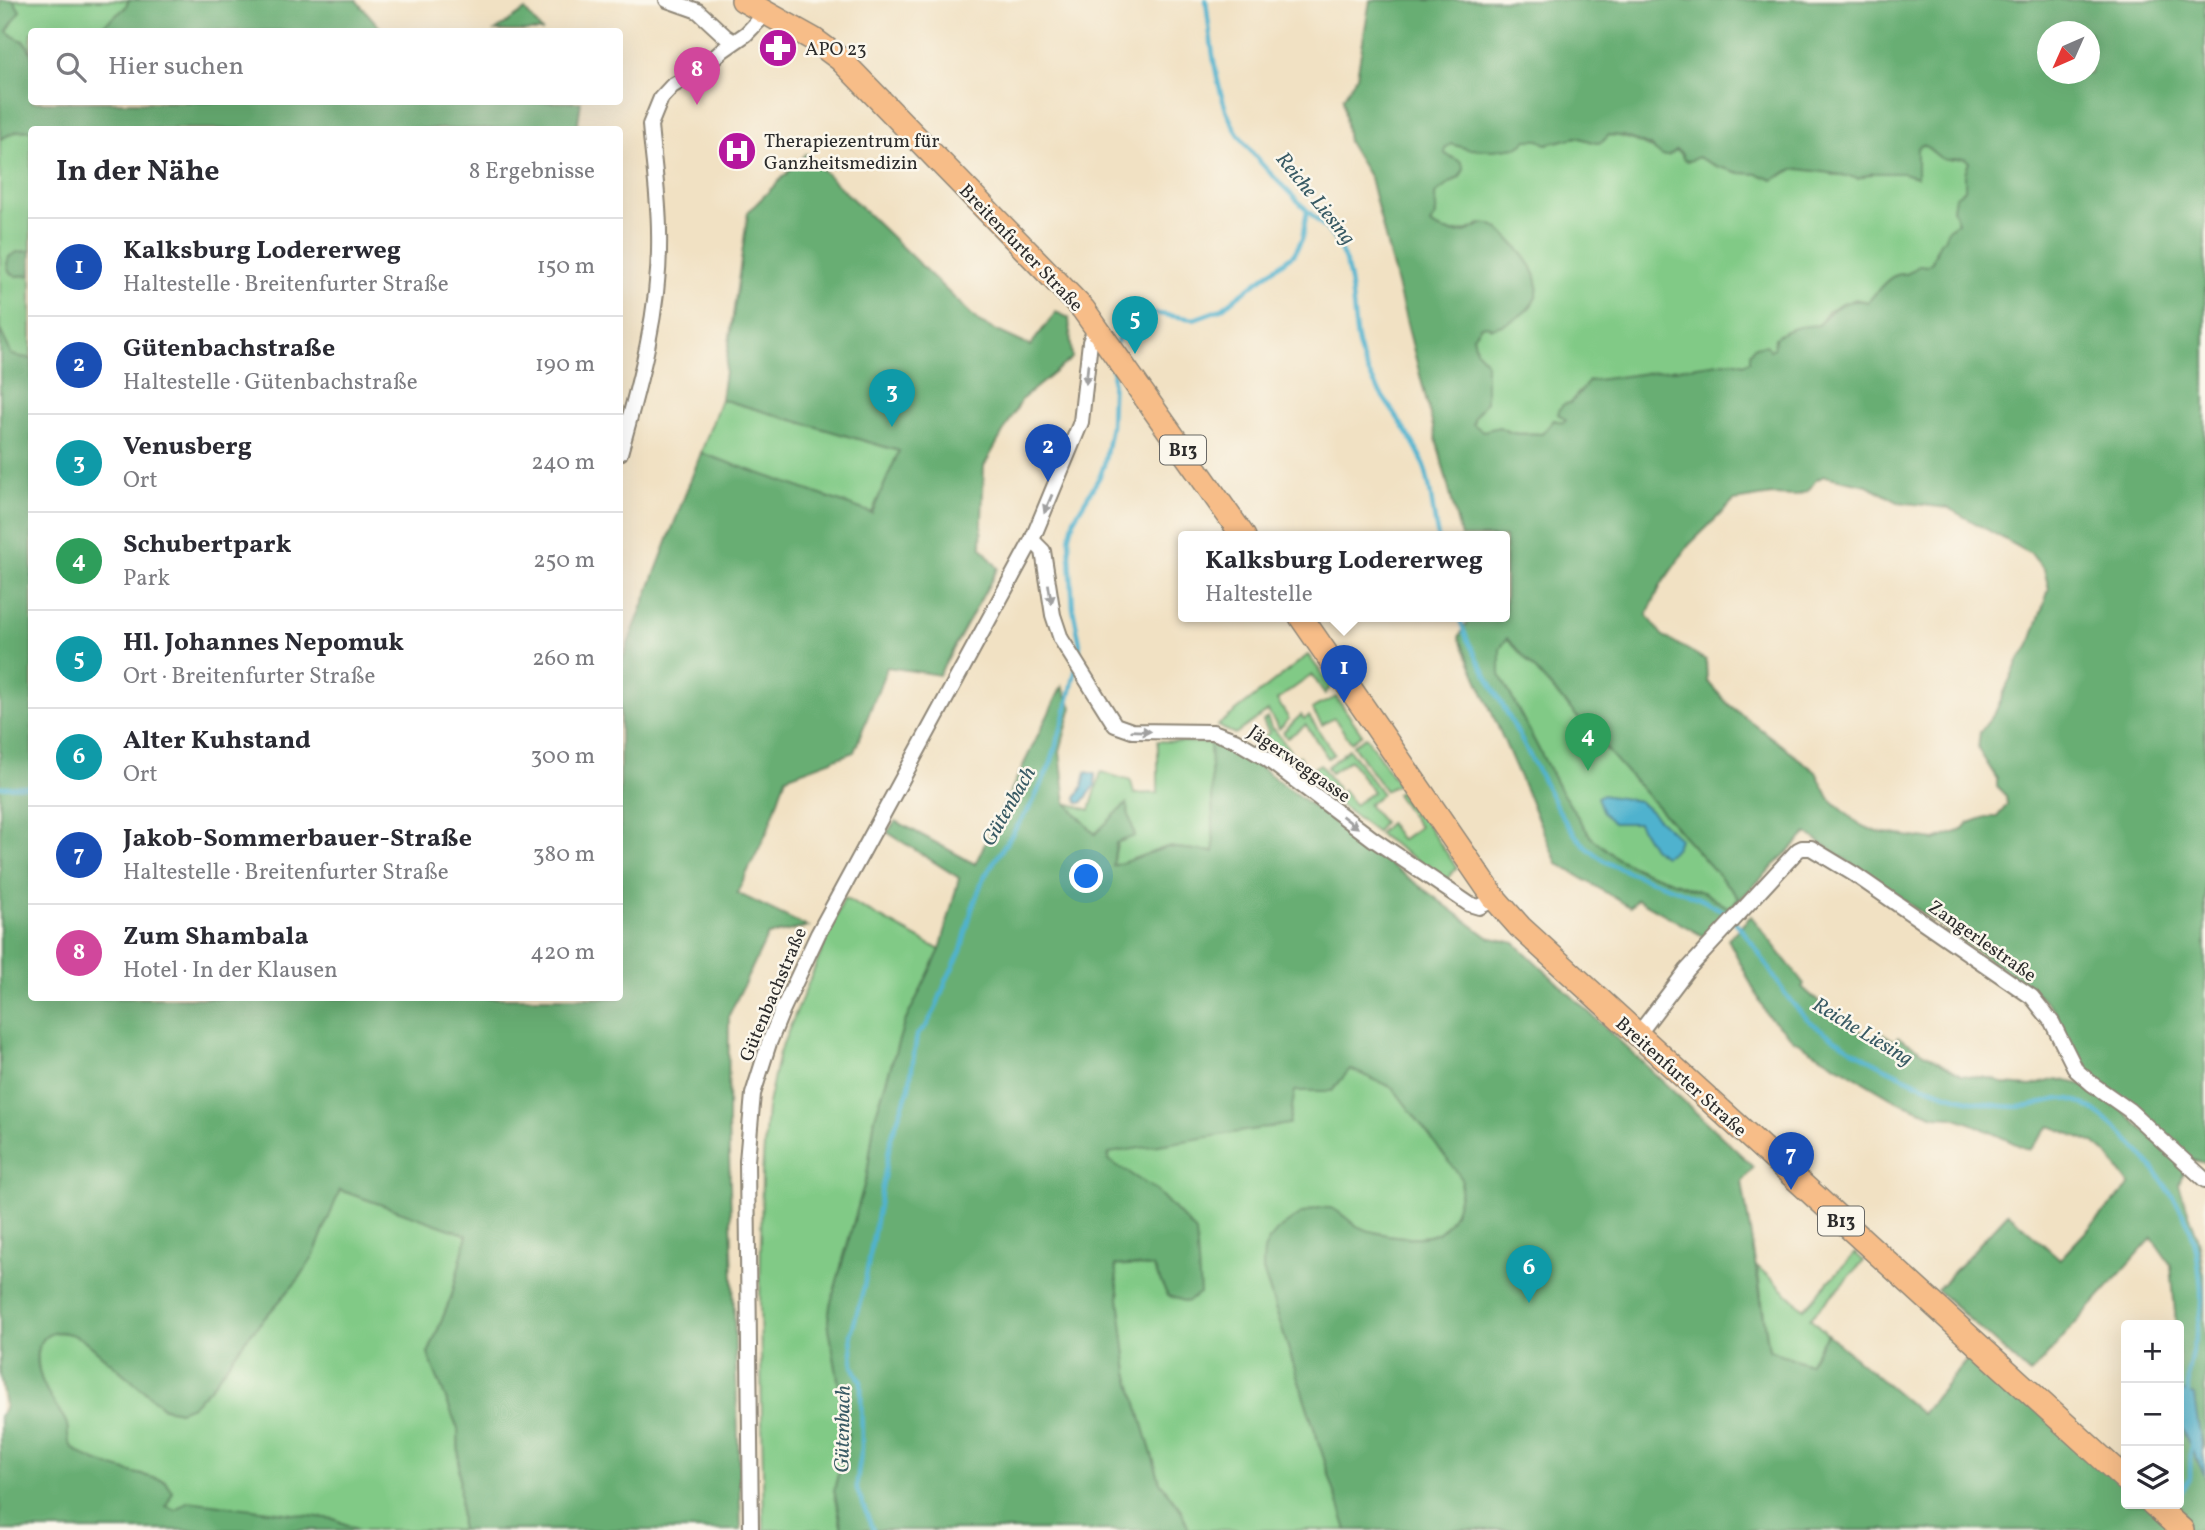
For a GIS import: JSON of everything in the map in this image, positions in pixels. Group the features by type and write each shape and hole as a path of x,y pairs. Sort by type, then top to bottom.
{"main road":[{"name":"Breitenfurter Straße","path":"743,0 813,38 840,60 1083,309 1100,332"},
{"name":"B13","path":"1100,332 1240,531"},
{"name":"Breitenfurter Straße","path":"1303,622 1494,899 1520,928 2121,1475"},
{"path":"2159,1509 2182,1530"}],"street":[{"path":"667,0 698,11 734,41"},
{"path":"623,442 654,313 660,233 650,125 661,98 672,86 702,69 746,34 767,12"},
{"name":"Gütenbachstraße","path":"751,1530 747,1161 753,1094 782,1011 818,934 1032,540 1081,422 1090,342 1100,332"},
{"name":"Jägerweggasse","path":"1032,540 1043,551 1053,615 1067,650 1115,725 1132,732 1213,732 1235,740 1267,759 1373,839 1469,904 1479,907 1494,899"},
{"name":"Zangerlestraße","path":"1637,1036 1687,970 1719,935 1802,848 1811,848 1854,874 2032,998 2052,1022 2076,1070 2091,1084 2129,1110 2205,1180"}],"green space":[{"path":"0,0 13,0 20,11 7,31 28,47 28,105 581,105 577,126 28,126 28,130 17,131 0,139"},
{"path":"13,0 129,0 116,18 99,28 28,28 28,47 24,41 12,37 7,31 20,11"},
{"path":"129,0 356,0 380,28 100,28 125,8"},
{"path":"1370,0 2205,0 2205,1163 2192,1160 2132,1105 2084,1069 2068,1045 2054,1009 2035,992 1807,833 1703,936 1637,899 1630,907 1557,863 1459,637 1467,622 1510,622 1510,531 1459,531 1370,178 1348,142 1343,98 1357,76","holes":["1609,135 1623,136 1650,146 1662,156 1668,156 1676,150 1684,160 1698,157 1716,166 1740,173 1759,174 1773,180 1794,169 1858,179 1873,173 1902,173 1917,177 1917,148 1922,145 1944,159 1965,158 1969,162 1965,173 1965,189 1955,197 1953,208 1958,222 1948,229 1932,262 1890,279 1868,302 1853,301 1840,305 1819,325 1785,331 1775,338 1774,348 1770,350 1766,345 1754,347 1750,353 1750,361 1744,364 1733,361 1589,381 1571,403 1564,404 1560,409 1558,414 1566,420 1563,423 1554,420 1542,434 1516,434 1499,427 1483,431 1473,424 1475,416 1486,402 1486,361 1476,350 1473,336 1481,326 1487,325 1491,328 1501,325 1528,309 1535,300 1537,282 1524,255 1495,227 1484,224 1465,232 1454,233 1430,224 1436,213 1435,194 1460,176 1464,169 1461,162 1445,154 1445,149 1451,144 1468,149 1493,150 1517,147 1527,140 1539,140 1546,144 1577,137 1596,143 1602,142","1824,476 1867,485 1898,502 1948,508 2031,554 2044,569 2049,589 2029,647 2018,661 1995,713 1980,732 1978,749 1997,779 1997,787 2006,796 2007,805 1997,817 1986,817 1969,823 1960,831 1935,840 1877,832 1858,824 1829,798 1816,772 1728,704 1707,681 1706,660 1662,635 1647,615 1661,585 1689,545 1734,501 1772,495 1795,496 1808,491 1816,480","1507,638 1739,898 1729,908 1705,893 1618,859 1591,837 1560,790 1500,675 1500,649"]},
{"path":"525,10 540,28 499,28"},
{"path":"28,130 28,251 10,256 7,264 16,276 28,275 28,359 12,356 0,330 0,139 17,131"},
{"path":"1609,135 1632,140 1668,156 1676,150 1684,160 1698,157 1716,166 1740,173 1759,174 1773,180 1796,168 1833,175 1851,175 1858,179 1873,173 1902,173 1917,177 1917,148 1922,145 1944,159 1965,158 1969,162 1965,173 1965,189 1953,208 1958,222 1936,250 1932,262 1926,267 1920,265 1907,274 1890,279 1868,302 1855,299 1828,311 1819,325 1744,364 1733,361 1579,391 1563,423 1554,420 1542,434 1516,434 1499,427 1483,432 1473,424 1475,416 1486,402 1473,336 1481,326 1487,325 1480,224 1454,232 1429,223 1436,216 1434,194 1460,177 1464,169 1461,162 1445,154 1445,149 1451,144 1468,149 1517,147 1527,140 1539,140 1547,144 1577,137 1596,143 1602,142"},
{"path":"806,154 980,323 1030,346 1056,312 1069,318 1072,358 1022,399 984,466 981,547 998,568 939,675 887,667 854,752 786,777 767,832 737,893 808,927 768,935 729,1015 728,1123 741,1530 461,1530 458,1429 428,1354 452,1295 467,1235 340,1190 313,1257 299,1279 246,1339 210,1388 192,1406 180,1411 164,1408 84,1340 71,1334 51,1333 44,1338 40,1344 38,1365 46,1389 67,1424 71,1446 93,1460 165,1481 173,1492 166,1506 176,1510 188,1501 334,1519 358,1530 0,1530 0,1417 5,1406 0,1373 0,330 12,355 28,358 28,1001 623,1001 623,657 701,453 872,513 899,451 721,399 748,212"},
{"path":"28,251 28,275 16,276 9,272 9,257 18,252"},
{"path":"721,399 899,451 872,513 701,453"},
{"path":"1507,638 1739,898 1729,908 1705,893 1618,859 1591,837 1560,790 1500,675 1500,649"},
{"path":"1308,655 1331,686 1325,694 1312,675 1277,700 1289,719 1279,729 1268,711 1235,734 1217,726"},
{"path":"1062,686 1072,707 1060,751 1066,803 1095,834 1126,804 1135,836 1116,843 1113,866 1167,847 1214,852 1210,743 1237,750 1488,937 1515,943 1754,1167 1742,1181 1769,1350 1809,1364 1827,1334 1922,1414 1975,1350 2108,1470 2121,1456 2121,1509 2184,1509 2184,1433 2205,1476 2205,1530 1347,1530 1263,1270 1265,1248 1269,1240 1293,1219 1321,1208 1334,1209 1357,1226 1376,1232 1402,1237 1437,1233 1444,1228 1455,1211 1462,1179 1393,1088 1350,1069 1332,1091 1295,1091 1289,1124 1109,1153 1108,1160 1156,1190 1196,1232 1200,1294 1187,1302 1168,1296 1153,1267 1115,1265 1128,1373 1160,1482 1181,1510 1189,1530 842,1530 834,1490 848,1436 828,1322 830,1306 867,1175 875,1117 904,1024 940,950 959,878 887,832 896,821 975,864"},
{"path":"1336,697 1362,734 1351,742 1334,718 1322,725 1312,709"},
{"path":"1301,715 1304,719 1309,716 1334,754 1328,758 1306,725 1287,738 1283,732"},
{"path":"1267,718 1272,730 1274,729 1293,755 1288,764 1247,737 1250,734 1262,738 1269,733 1263,721"},
{"path":"1366,737 1398,784 1385,791 1353,745"},
{"path":"1158,741 1210,743 1215,852 1167,847 1112,867 1126,804 1095,835 1066,803 1090,810 1101,772 1131,781 1134,794 1158,793"},
{"path":"1349,749 1382,794 1368,805 1383,822 1376,832 1335,801 1343,790 1354,805 1373,792 1350,760 1331,773 1327,767"},
{"path":"1299,756 1309,771 1320,764 1338,790 1332,799 1290,766"},
{"path":"1402,789 1457,868 1446,880 1378,834 1389,823 1401,840 1419,827 1396,794"},
{"path":"844,898 940,950 904,1024 875,1117 867,1175 830,1306 828,1322 848,1436 834,1490 842,1530 764,1530 760,1305 762,1173 767,1108 779,1053"},
{"path":"1751,916 1804,984 1802,987 1825,1008 1875,1041 1882,1033 1895,1041 1898,1037 1962,1075 1995,1079 2004,1084 2031,1086 2057,1079 2085,1085 2120,1108 2184,1169 2179,1185 2198,1239 2204,1275 2205,1449 2196,1420 2194,1395 2184,1392 2184,1320 2176,1320 2171,1265 2152,1238 2030,1374 1937,1290 2008,1213 2060,1259 2130,1185 2106,1153 2094,1143 2050,1126 2029,1150 1973,1124 1953,1117 1935,1116 1899,1102 1794,1040 1767,1015 1728,939"},
{"path":"1350,1068 1393,1088 1462,1178 1455,1212 1444,1229 1437,1234 1426,1237 1400,1237 1374,1232 1352,1223 1333,1209 1265,1249 1263,1270 1347,1530 1189,1530 1181,1510 1160,1482 1128,1373 1115,1265 1153,1267 1168,1296 1108,1160 1109,1153 1295,1091 1332,1091"},
{"path":"339,1190 467,1234 452,1295 428,1354 458,1429 461,1530 358,1530 334,1519 176,1511 165,1506 173,1492 165,1481 93,1460 71,1446 65,1420 41,1378 38,1354 40,1344 45,1338 52,1333 61,1332 84,1340 164,1408 180,1411 210,1388 246,1339 299,1279 313,1257"},
{"path":"1855,1253 1864,1261 1810,1318 1827,1334 1809,1364 1769,1350 1757,1266 1804,1309"}],"water":[{"path":"1086,772 1095,774 1095,786 1082,803 1078,803 1076,798 1083,786"},
{"path":"1601,795 1639,801 1679,838 1676,847 1664,856 1653,848 1638,823 1613,823 1603,813 1597,797"},
{"path":"2184,1392 2194,1395 2205,1476 2184,1433"}],"waterway":[{"name":"Reiche Liesing","path":"1206,0 1215,65 1228,114 1253,154 1338,244 1351,285 1355,329 1363,360 1421,458 1437,531"},
{"name":"Gütenbach","path":"1117,342 1125,321 1137,311 1194,319 1221,309 1294,254 1302,239 1307,210"},
{"name":"Gütenbach","path":"1078,660 1080,644 1073,608 1069,539 1074,519 1104,465 1111,426 1113,364"},
{"name":"Reiche Liesing","path":"1461,622 1467,639 1553,801 1570,828 1591,851 1620,868 1719,909 1744,932 1793,1004 1805,1017 1868,1059 1924,1086 1985,1104 2020,1107 2069,1099 2105,1118 2142,1155 2173,1197 2185,1217 2194,1241 2201,1299 2188,1370 2188,1396"},
{"name":"Gütenbach","path":"873,1530 857,1490 862,1448 861,1382 853,1366 851,1334 864,1287 891,1138 909,1088 917,1035 935,1010 961,951 983,879 1033,802 1051,763 1076,668"},
{"path":"0,787 28,786"},
{"path":"2184,1488 2190,1478 2191,1441"}],"place":[{"name":"APO 23","path":"778,48"},
{"name":"Zum Shambala","path":"697,105"},
{"name":"Therapiezentrum für Ganzheitsmedizin","path":"737,151"},
{"name":"Hl. Johannes Nepomuk","path":"1135,354"},
{"name":"Venusberg","path":"892,427"},
{"name":"Gütenbachstraße","path":"1048,482"},
{"name":"Kalksburg Lodererweg","path":"1344,703"},
{"name":"Schubertpark","path":"1588,771"},
{"name":"Jakob-Sommerbauer-Straße","path":"1791,1190"},
{"name":"Alter Kuhstand","path":"1529,1303"}]}
